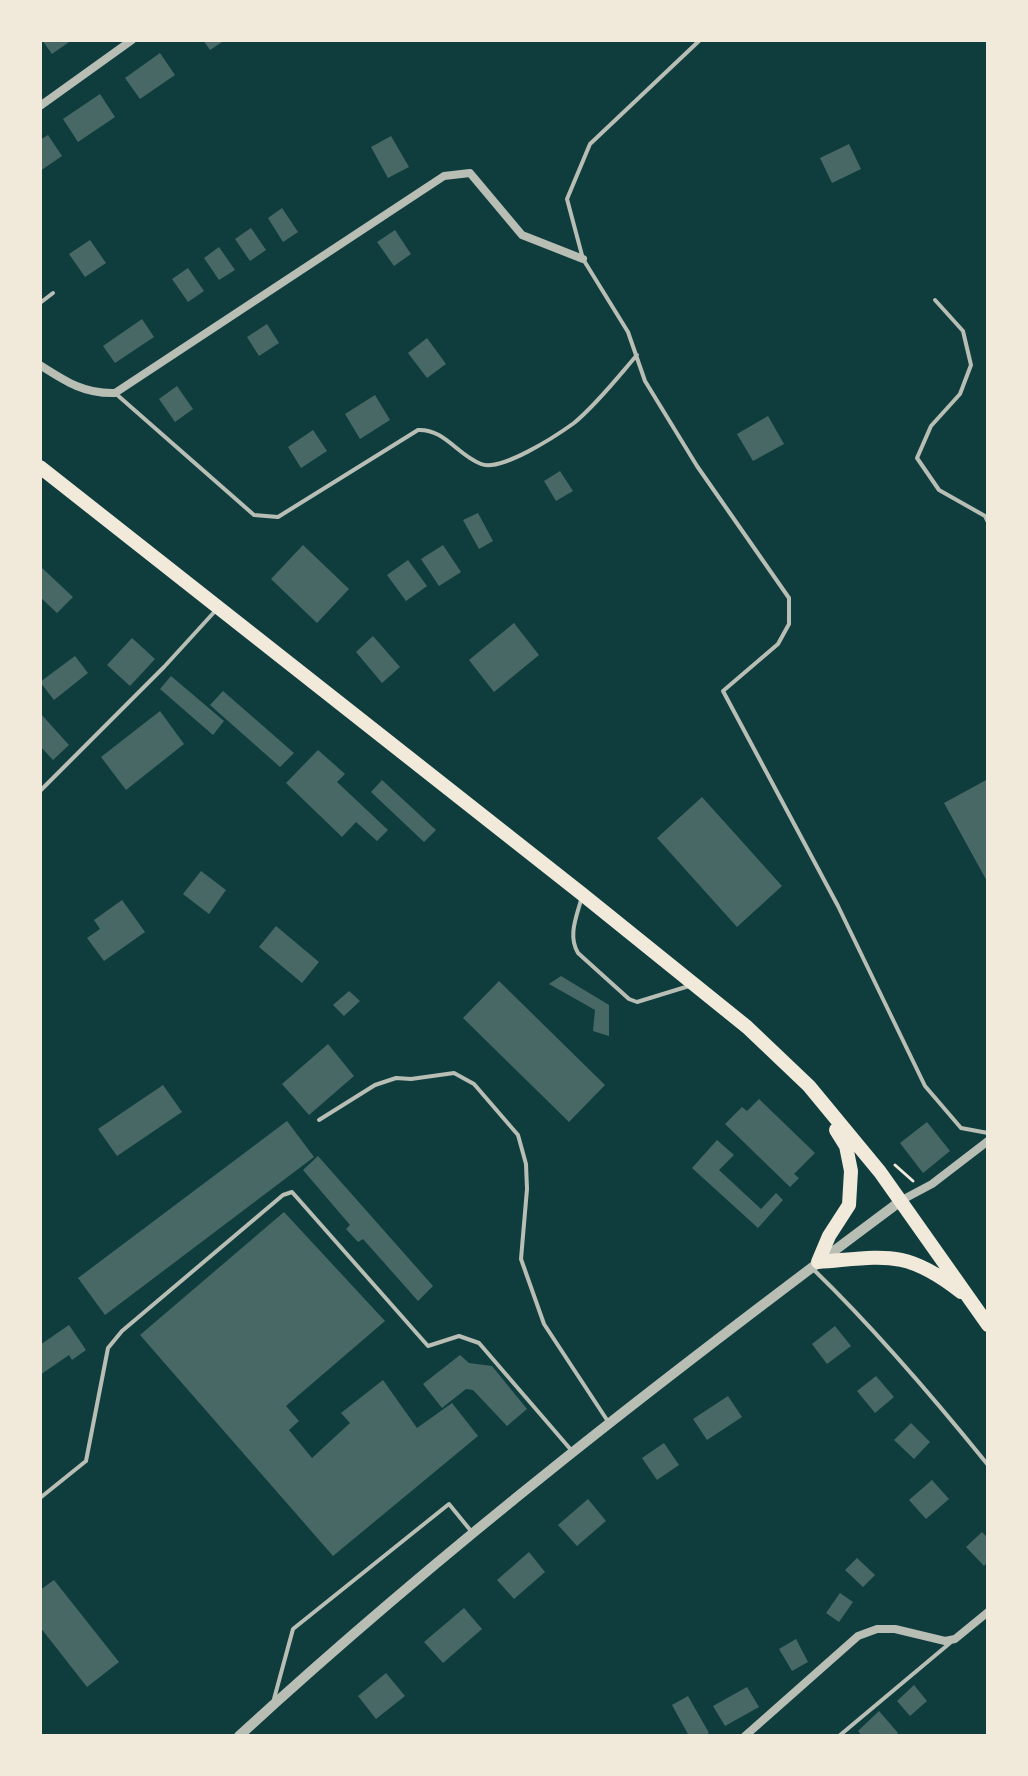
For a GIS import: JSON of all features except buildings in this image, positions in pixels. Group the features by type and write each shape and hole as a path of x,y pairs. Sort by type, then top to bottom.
{"highway":[{"path":"41,470 696,984 809,1086 902,1200 988,1325"},
{"path":"809,1086 846,1146 851,1171 849,1205 815,1265"},
{"path":"815,1265 880,1257 908,1260 936,1273 973,1302"}],"street":[{"path":"40,106 132,40"},
{"path":"40,365 83,390 115,393 444,176 470,173 522,235 583,259"},
{"path":"239,1736 472,1533 572,1451 902,1200 932,1184 988,1141"},
{"path":"745,1736 858,1636 877,1629 895,1629 930,1640 945,1641 955,1639 988,1612"}],"lane":[{"path":"700,40 590,144 567,199 583,259 628,332 645,381 697,466 789,598 789,624 778,644 723,691 838,906 925,1086 961,1128 988,1133"},
{"path":"40,303 53,293"},
{"path":"935,300 963,331 971,365 960,394 931,426 917,458 939,490 985,516 988,522"},
{"path":"115,393 254,515 278,517 406,434 418,430 429,429 439,433 472,460 485,466 497,466 509,461 573,423 637,355"},
{"path":"40,791 164,667 219,607"},
{"path":"582,894 573,927 574,946 629,999 637,1002 696,984"},
{"path":"319,1120 375,1085 396,1078 454,1073 474,1084 518,1135 526,1164 527,1189 521,1259 544,1324 609,1423"},
{"path":"40,1498 86,1461 108,1348 122,1331 283,1195 292,1192 428,1346 459,1336 479,1343 572,1451"},
{"path":"815,1265 920,1380 988,1465"},
{"path":"272,1705 293,1629 449,1504 472,1533"},
{"path":"839,1736 955,1639"}]}
